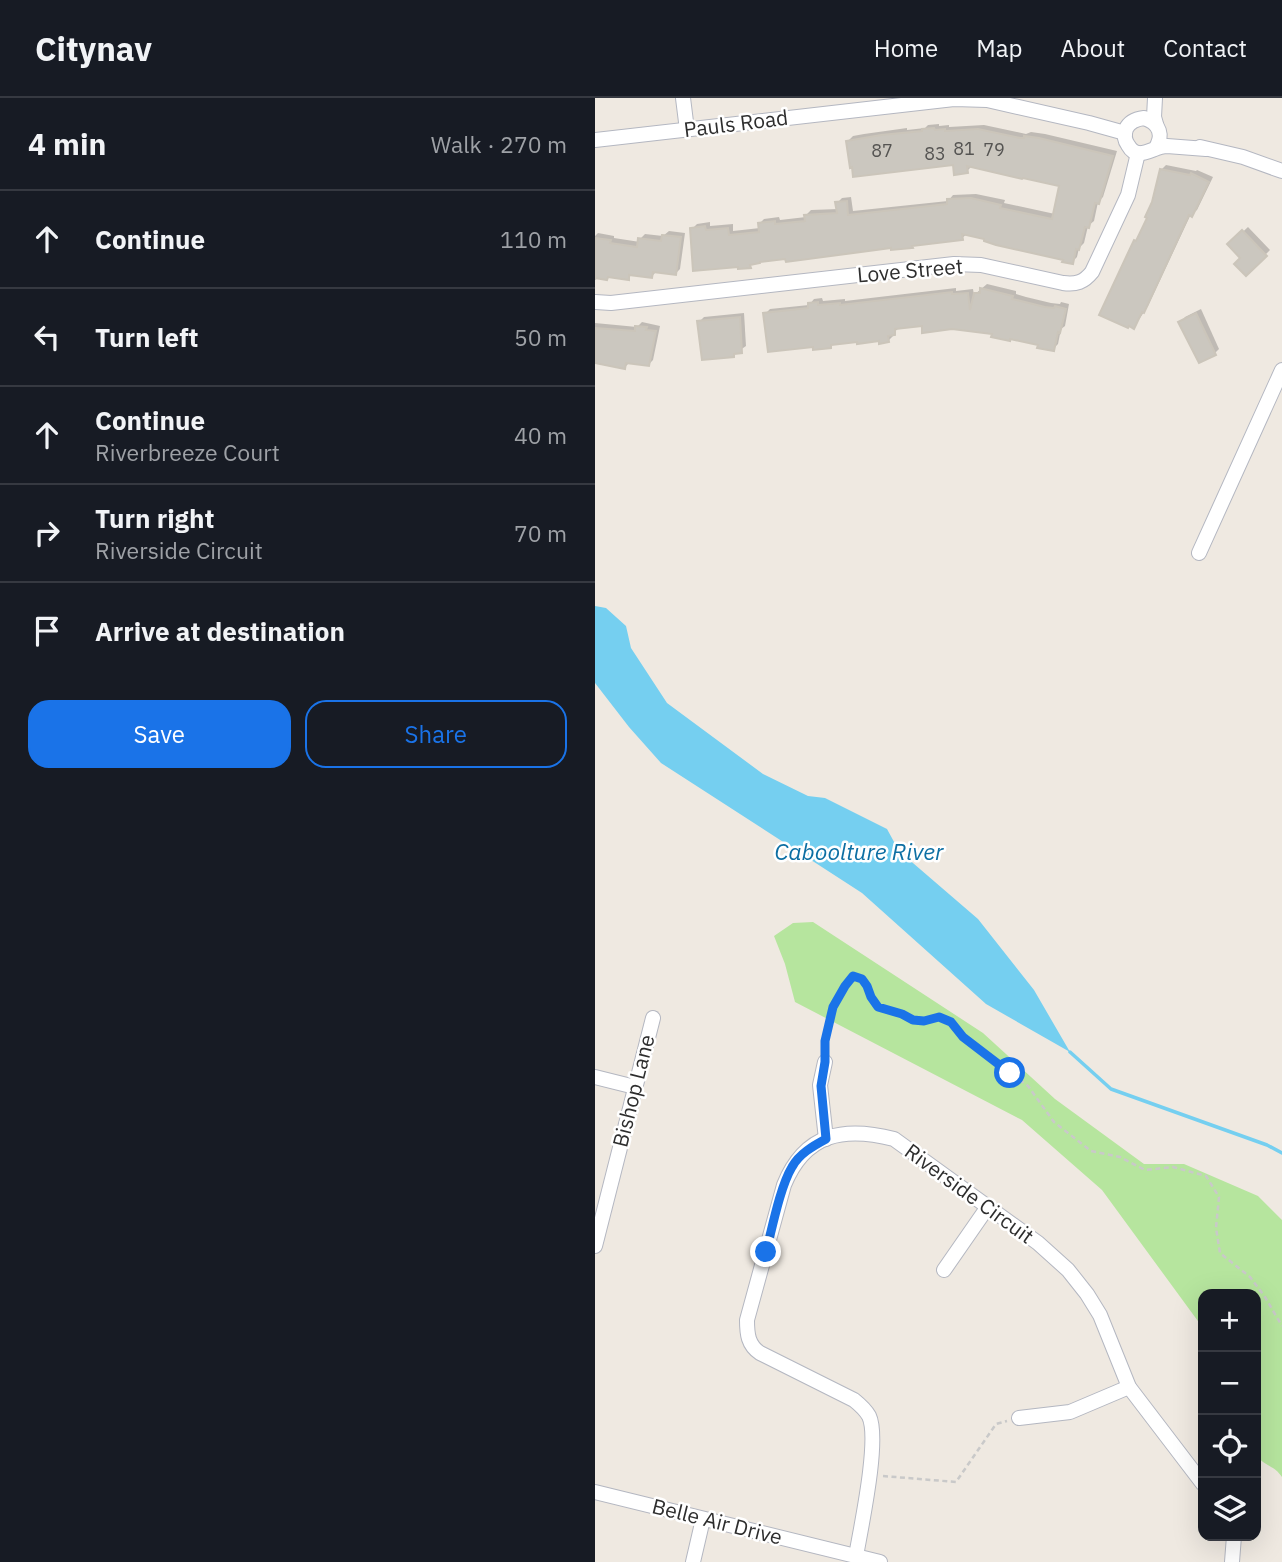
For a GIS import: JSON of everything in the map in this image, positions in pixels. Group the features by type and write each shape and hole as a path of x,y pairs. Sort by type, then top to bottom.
{"street":[{"path":"683,98 687,130"},
{"path":"1148,98 1142,114 1127,127 1125,133 1129,148 1144,154 1163,146 1206,149"},
{"path":"1155,98 1154,117 1160,137 1155,149"},
{"name":"Pauls Road","path":"595,141 954,99 988,100 1125,133"},
{"path":"1137,119 1150,120 1166,135 1282,171"},
{"name":"Love Street","path":"595,302 611,303 954,264 981,265 1072,284 1086,279 1092,272 1128,195 1138,153"},
{"path":"1199,553 1282,370"},
{"name":"Bishop Lane","path":"595,1246 653,1017"},
{"path":"825,1062 821,1086 826,1139"},
{"path":"595,1077 635,1087"},
{"name":"Riverside Circuit","path":"856,1556 870,1475 872,1425 869,1415 854,1400 753,1349 747,1331 747,1320 791,1167 810,1147 839,1134 857,1132 894,1139 1038,1243 1068,1270 1100,1315 1129,1387 1198,1478"},
{"path":"944,1270 987,1208"},
{"path":"1019,1418 1070,1412 1129,1387"},
{"name":"Belle Air Drive","path":"595,1492 880,1562"},
{"path":"693,1562 703,1519"},
{"path":"1232,1562 1234,1541"}],"path":[{"path":"825,1062 825,1041 833,1007 853,976 862,979 878,1007 913,1020 924,1021 939,1017 951,1022 963,1037 1028,1086 1054,1122 1091,1151 1121,1157 1145,1170 1173,1167 1206,1176 1219,1197 1216,1228 1220,1253 1249,1277 1282,1325"},
{"path":"870,1475 956,1482 996,1424 1019,1418"}],"green space":[{"path":"813,922 983,1033 1055,1099 1144,1164 1184,1164 1258,1196 1282,1220 1282,1477 1261,1460 1261,1289 1198,1289 1198,1321 1102,1190 1022,1120 795,1002 774,936 793,923"}],"water":[{"name":"Caboolture River","path":"595,606 606,608 626,626 631,648 667,703 763,774 808,796 825,798 887,829 899,851 978,919 1034,990 1070,1052 986,1004 862,893 661,763 595,683"}],"building":[{"path":"934,128 945,131 978,129 1020,138 1039,138 1113,156 1099,204 1095,203 1089,228 1085,227 1073,264 962,234 963,240 912,246 913,248 891,248 786,262 785,259 760,262 750,265 751,268 693,271 690,228 728,228 729,235 759,232 758,223 805,221 804,215 837,213 835,202 847,201 848,215 947,204 947,199 971,198 1001,205 1000,208 1052,219 1059,186 967,166 968,173 954,175 953,165 853,177 846,141"},
{"path":"1160,169 1190,175 1191,173 1209,182 1192,217 1189,215 1144,313 1142,312 1134,329 1129,326 1128,328 1099,315 1147,218 1145,217 1152,202"},
{"path":"1242,230 1267,256 1246,276 1234,264 1240,258 1227,244"},
{"path":"662,235 681,237 676,275 653,272 652,278 629,275 629,280 595,278 595,238 637,247 638,238 661,241"},
{"path":"980,288 1013,296 1012,299 1066,309 1054,351 1037,348 1038,345 991,337 992,334 952,329 922,333 922,326 895,329 895,335 888,336 889,342 879,344 879,341 857,342 831,345 831,348 813,350 813,347 768,352 763,313 808,308 808,303 840,305 952,292 968,293 970,310 974,293 980,293"},
{"path":"1196,313 1216,355 1199,363 1178,322"},
{"path":"740,317 742,353 734,354 734,357 702,360 697,321"},
{"path":"635,326 656,331 649,366 626,363 625,369 595,363 595,328 635,331"}],"waterway":[{"name":"Caboolture River","path":"1070,1052 1111,1089 1267,1145 1282,1153"}],"route":[{"path":"766,1252 791,1167 810,1147 826,1139 821,1086 825,1041 833,1007 853,976 862,979 878,1007 913,1020 924,1021 939,1017 951,1022 963,1037 1010,1073"}]}
